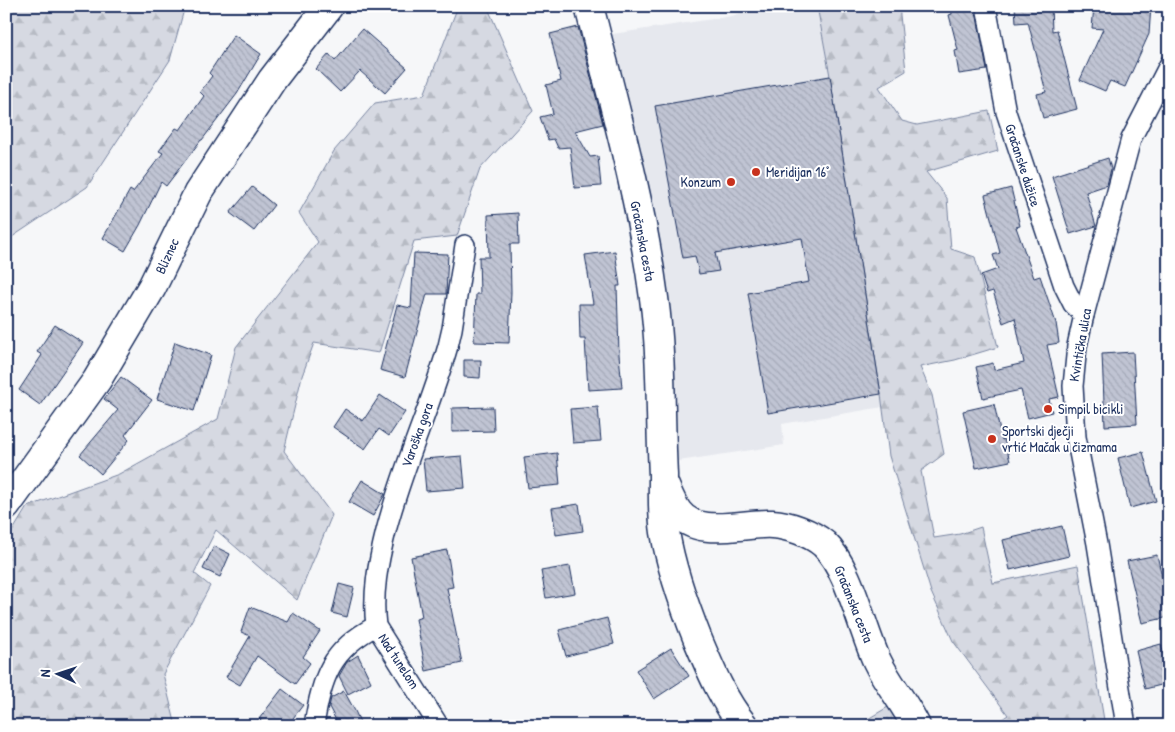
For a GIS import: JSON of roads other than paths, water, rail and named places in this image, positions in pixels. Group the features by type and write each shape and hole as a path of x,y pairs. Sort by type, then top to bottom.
{"main road":[{"name":"Bliznec","path":"6,506 107,364 152,287 198,193 272,80 328,6"},
{"name":"Gračanska cesta","path":"589,6 630,172 650,271 657,338 664,530 671,561 689,617 710,670 732,710 744,726"},
{"name":"Gračanska cesta","path":"663,481 678,512 686,520 697,525 711,527 771,523 806,533 823,544 835,558 844,574 878,663 908,708 916,726"},
{"path":"671,561 673,550 678,541 687,534 711,527"}],"street":[{"name":"Gračanske dužice","path":"986,6 1006,112 1064,286 1073,304 1084,315"},
{"name":"Kvintička ulica","path":"1126,726 1097,544 1076,437 1073,386 1077,346 1084,315 1131,139 1169,66"},
{"name":"Varoška gora","path":"376,626 374,608 375,589 382,550 397,491 448,346 465,245"},
{"name":"Nad tunelom","path":"314,726 318,700 328,671 350,642 376,626 439,726"}],"place":[{"name":"Meridijan 16°","path":"756,172"},
{"name":"Konzum","path":"731,182"},
{"name":"Simpil bicikli","path":"1048,409"},
{"name":"Sportski dječji vrtić Mačak u čizmama","path":"992,439"}]}
